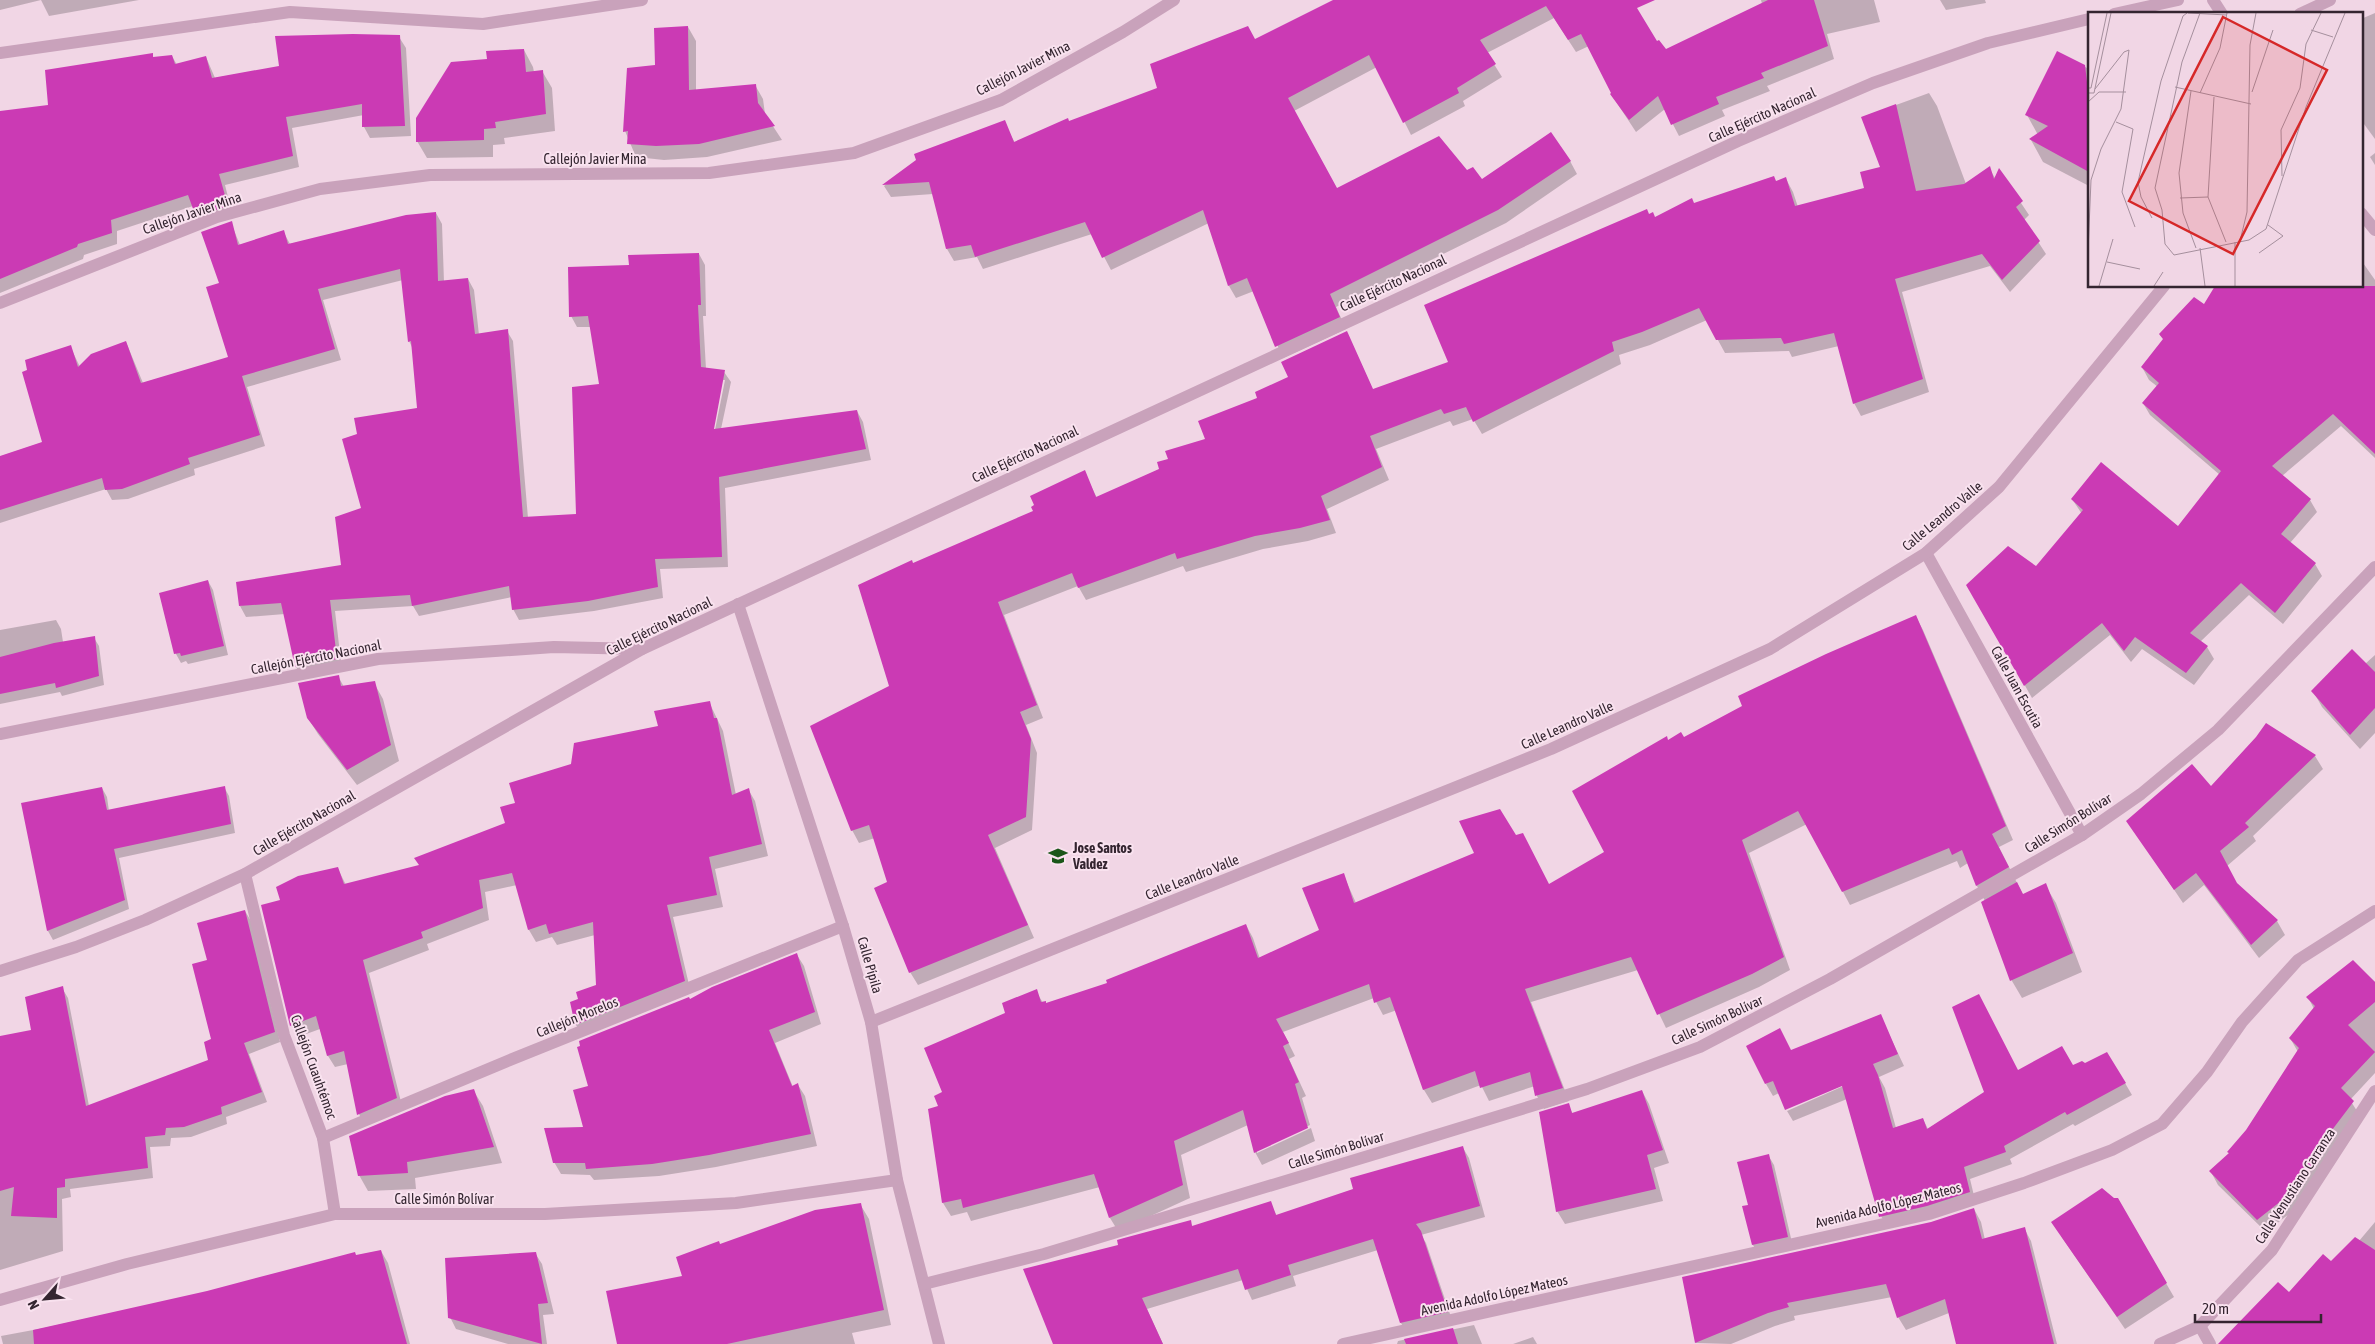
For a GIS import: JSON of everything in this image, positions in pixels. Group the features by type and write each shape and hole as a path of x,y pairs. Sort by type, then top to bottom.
{"street":[{"path":"0,53 290,12 483,24 642,0"},
{"name":"Callejón Javier Mina","path":"0,303 216,217 320,189 430,175 709,173 854,153 1001,100 1123,32 1174,0"},
{"path":"2123,12 2178,0"},
{"path":"2213,0 2221,12"},
{"path":"2304,12 2330,0"},
{"name":"Calle Ejército Nacional","path":"0,971 76,947 145,920 245,874 642,649 1738,141 1882,80 1988,43 2088,19"},
{"path":"2362,214 2375,230"},
{"name":"Calle Leandro Valle","path":"870,1022 1551,749 1770,649 1926,553 1999,487 2162,288"},
{"name":"Calle Juan Escutia","path":"1926,553 2082,835"},
{"name":"Calle Simón Bolívar","path":"924,1284 1044,1254 1360,1159 1587,1089 1700,1048 1830,979 2082,835 2141,794 2218,730 2375,567"},
{"name":"Calle Pípila","path":"738,604 843,926 870,1022 897,1180 939,1344"},
{"name":"Callejón Ejército Nacional","path":"0,734 378,659 554,648 642,649"},
{"name":"Callejón Cuauhtémoc","path":"245,874 284,1035 323,1138 335,1214"},
{"name":"Avenida Adolfo López Mateos","path":"1343,1344 1929,1214 2024,1183 2112,1150 2162,1124 2207,1072 2242,1022 2298,960 2375,912"},
{"name":"Callejón Morelos","path":"323,1138 510,1060 843,926"},
{"name":"Calle Venustiano Carranza","path":"2160,1344 2200,1326 2272,1250 2375,1091"},
{"name":"Calle Simón Bolívar","path":"0,1300 127,1264 335,1214 545,1214 736,1203 897,1180"},
{"path":"2200,1326 2210,1344"}],"building":[{"path":"1333,0 1655,0 1637,8 1657,41 1659,40 1666,49 1768,0 1814,0 1828,46 1761,73 1764,78 1716,97 1719,104 1671,125 1658,96 1629,120 1610,94 1581,34 1568,40 1546,6 1480,40 1496,64 1457,88 1459,93 1403,123 1369,55 1288,98 1337,188 1439,136 1467,170 1473,167 1482,179 1551,132 1571,161 1498,210 1330,294 1340,317 1275,347 1247,278 1228,286 1203,210 1102,258 1085,222 975,257 971,245 946,249 929,182 882,185 916,160 914,154 1005,120 1014,142 1068,118 1069,121 1157,88 1150,64 1248,26 1255,39"},
{"path":"688,26 689,90 756,84 758,103 775,126 699,144 656,146 627,144 628,131 623,132 627,68 655,65 654,28"},
{"path":"400,35 405,126 362,127 362,104 286,117 293,156 219,174 228,206 196,217 188,195 111,220 112,233 78,244 77,247 0,279 0,111 48,105 45,70 153,53 153,57 172,55 175,64 206,56 212,78 279,66 275,36"},
{"path":"524,49 526,72 543,70 546,114 495,122 496,128 484,129 484,140 416,142 416,118 451,62 487,59 486,51"},
{"path":"2057,51 2085,65 2088,90 2088,171 2029,139 2048,126 2025,115"},
{"path":"1896,104 1916,191 1964,184 1990,166 1994,179 1999,168 2023,201 2016,207 2040,241 2002,280 1982,254 1895,279 1923,379 1853,404 1834,333 1784,344 1781,338 1716,340 1699,308 1642,332 1612,342 1614,351 1473,422 1466,407 1444,414 1441,409 1370,436 1382,467 1321,496 1330,520 1300,528 1255,536 1177,559 1175,553 1078,588 1072,573 998,602 1037,705 1020,712 1031,739 1026,817 988,835 1028,925 909,973 874,888 887,882 869,825 851,831 810,726 889,686 858,585 912,560 913,563 1033,511 1031,507 1034,505 1030,496 1085,470 1096,497 1159,469 1157,462 1168,459 1165,451 1205,439 1198,421 1257,398 1255,392 1288,377 1281,362 1347,331 1373,389 1448,362 1424,305 1647,209 1649,214 1653,212 1655,217 1692,198 1694,203 1774,176 1776,181 1786,177 1795,206 1864,188 1860,172 1880,167 1861,117"},
{"path":"436,212 438,281 468,278 475,334 508,329 523,517 576,514 572,387 599,384 588,316 569,317 568,267 629,265 628,255 699,253 701,305 698,305 701,367 725,370 714,429 857,410 866,449 719,477 722,557 655,559 658,587 588,601 512,610 509,586 412,606 410,595 330,600 337,659 295,667 281,603 239,606 236,582 341,565 335,517 361,508 342,439 357,434 354,418 417,408 411,341 408,342 400,269 318,289 335,349 242,376 260,435 188,458 190,464 122,489 105,490 102,478 0,510 0,456 42,442 22,372 27,370 25,360 71,345 78,367 91,354 126,341 141,383 228,357 206,287 219,283 201,232 232,221 238,245 284,230 288,244 406,215"},
{"path":"2362,286 2375,286 2375,454 2333,414 2272,466 2311,499 2281,534 2316,563 2275,613 2241,583 2190,633 2208,646 2186,673 2135,637 2124,651 2102,623 2024,686 1966,585 2008,546 2036,566 2083,510 2071,499 2101,462 2178,526 2221,471 2142,403 2159,383 2141,367 2163,339 2159,334 2194,297 2204,304 2214,288 2362,288"},
{"path":"208,580 224,646 181,656 180,653 174,654 159,593"},
{"path":"1916,615 2006,826 1992,834 2009,867 1976,886 1962,850 1952,855 1949,848 1842,892 1798,811 1742,840 1784,957 1752,974 1657,1015 1631,957 1525,989 1563,1088 1535,1096 1530,1072 1480,1088 1475,1071 1423,1090 1390,997 1374,1003 1369,984 1276,1019 1289,1043 1283,1046 1299,1082 1295,1084 1308,1128 1254,1153 1243,1110 1174,1141 1183,1185 1109,1218 1094,1174 963,1208 961,1199 942,1203 928,1109 938,1106 934,1096 942,1092 924,1048 1005,1013 1002,1003 1037,989 1041,1002 1046,1001 1046,1003 1107,983 1106,980 1246,924 1258,958 1319,930 1302,888 1344,873 1354,903 1474,853 1459,821 1500,809 1516,835 1523,833 1549,884 1604,852 1572,791 1667,736 1668,740 1681,732 1684,737 1742,706 1738,696 1826,654"},
{"path":"95,636 99,676 56,688 55,683 0,694 0,657 54,643"},
{"path":"2352,649 2375,672 2375,708 2350,735 2311,691"},
{"path":"339,675 341,686 375,681 391,745 347,770 307,718 298,683"},
{"path":"710,701 714,718 717,718 732,795 749,788 762,844 709,857 717,895 667,905 685,981 575,1025 570,1002 578,999 576,992 596,985 593,922 549,934 546,924 528,930 512,873 479,880 483,908 421,932 423,938 363,960 397,1098 357,1115 344,1051 327,1056 316,1016 290,1026 261,905 280,900 276,887 298,876 338,867 344,884 419,865 414,858 505,823 500,807 515,803 509,783 571,764 574,743 658,726 654,711"},
{"path":"2266,723 2316,755 2245,823 2249,827 2220,851 2237,883 2278,920 2251,945 2196,873 2174,890 2126,821 2192,764 2211,786 2256,737"},
{"path":"225,786 231,824 114,849 125,900 47,931 21,803 102,787 107,810"},
{"path":"2017,882 2023,894 2046,883 2073,953 2010,981 1981,902"},
{"path":"245,910 275,1032 244,1043 262,1092 221,1107 222,1114 184,1127 166,1128 165,1135 145,1137 148,1168 65,1179 65,1187 57,1188 57,1218 11,1216 14,1187 0,1191 0,1036 31,1030 25,997 63,986 86,1106 208,1060 204,1042 211,1039 192,964 207,960 197,923"},
{"path":"797,953 815,1012 769,1030 792,1086 798,1083 811,1134 709,1155 652,1164 586,1169 585,1163 553,1163 544,1128 583,1127 573,1090 588,1086 577,1047 580,1046 579,1041 689,997 690,999 712,987"},
{"path":"2353,960 2375,982 2375,1002 2348,1025 2375,1052 2341,1088 2354,1101 2329,1134 2300,1186 2257,1220 2209,1171 2229,1153 2227,1152 2246,1130 2299,1048 2289,1038 2315,1006 2306,997"},
{"path":"1979,994 2018,1070 2062,1046 2073,1065 2082,1061 2085,1063 2107,1052 2126,1083 2067,1115 2065,1112 2004,1146 2006,1152 1964,1167 1970,1192 1927,1206 1879,1217 1842,1086 1785,1110 1773,1081 1765,1084 1746,1046 1780,1028 1791,1050 1881,1014 1898,1054 1873,1064 1893,1128 1923,1118 1927,1129 1984,1092 1952,1007"},
{"path":"474,1089 494,1147 407,1162 408,1173 358,1176 349,1136 445,1096"},
{"path":"1642,1090 1663,1150 1647,1155 1656,1189 1556,1212 1539,1112 1569,1103 1572,1113"},
{"path":"1463,1146 1480,1206 1416,1224 1421,1231 1448,1312 1400,1323 1373,1239 1288,1265 1291,1275 1245,1290 1238,1269 1142,1298 1163,1344 1053,1344 1023,1269 1118,1245 1117,1240 1191,1220 1192,1226 1271,1201 1276,1215 1353,1189 1350,1178"},
{"path":"1769,1154 1788,1237 1752,1245 1742,1206 1748,1205 1737,1162"},
{"path":"2102,1188 2114,1198 2118,1198 2167,1283 2117,1317 2051,1222"},
{"path":"861,1203 884,1310 727,1344 617,1344 606,1291 682,1276 676,1257 719,1241 720,1244 815,1210"},
{"path":"1974,1208 1982,1239 2025,1227 2054,1344 1956,1344 1945,1299 1897,1318 1886,1284 1787,1303 1789,1307 1768,1313 1695,1343 1682,1277 1931,1222"},
{"path":"2355,1237 2375,1250 2375,1344 2218,1344 2278,1282 2289,1292 2323,1254 2331,1261"},
{"path":"381,1250 407,1344 34,1344 33,1330 207,1291 355,1252 356,1255"},
{"path":"536,1252 548,1303 538,1304 542,1344 448,1318 445,1258"},
{"path":"1453,1328 1458,1344 1406,1344 1404,1339"}],"place":[{"name":"Jose Santos Valdez","path":"1058,856"}]}
